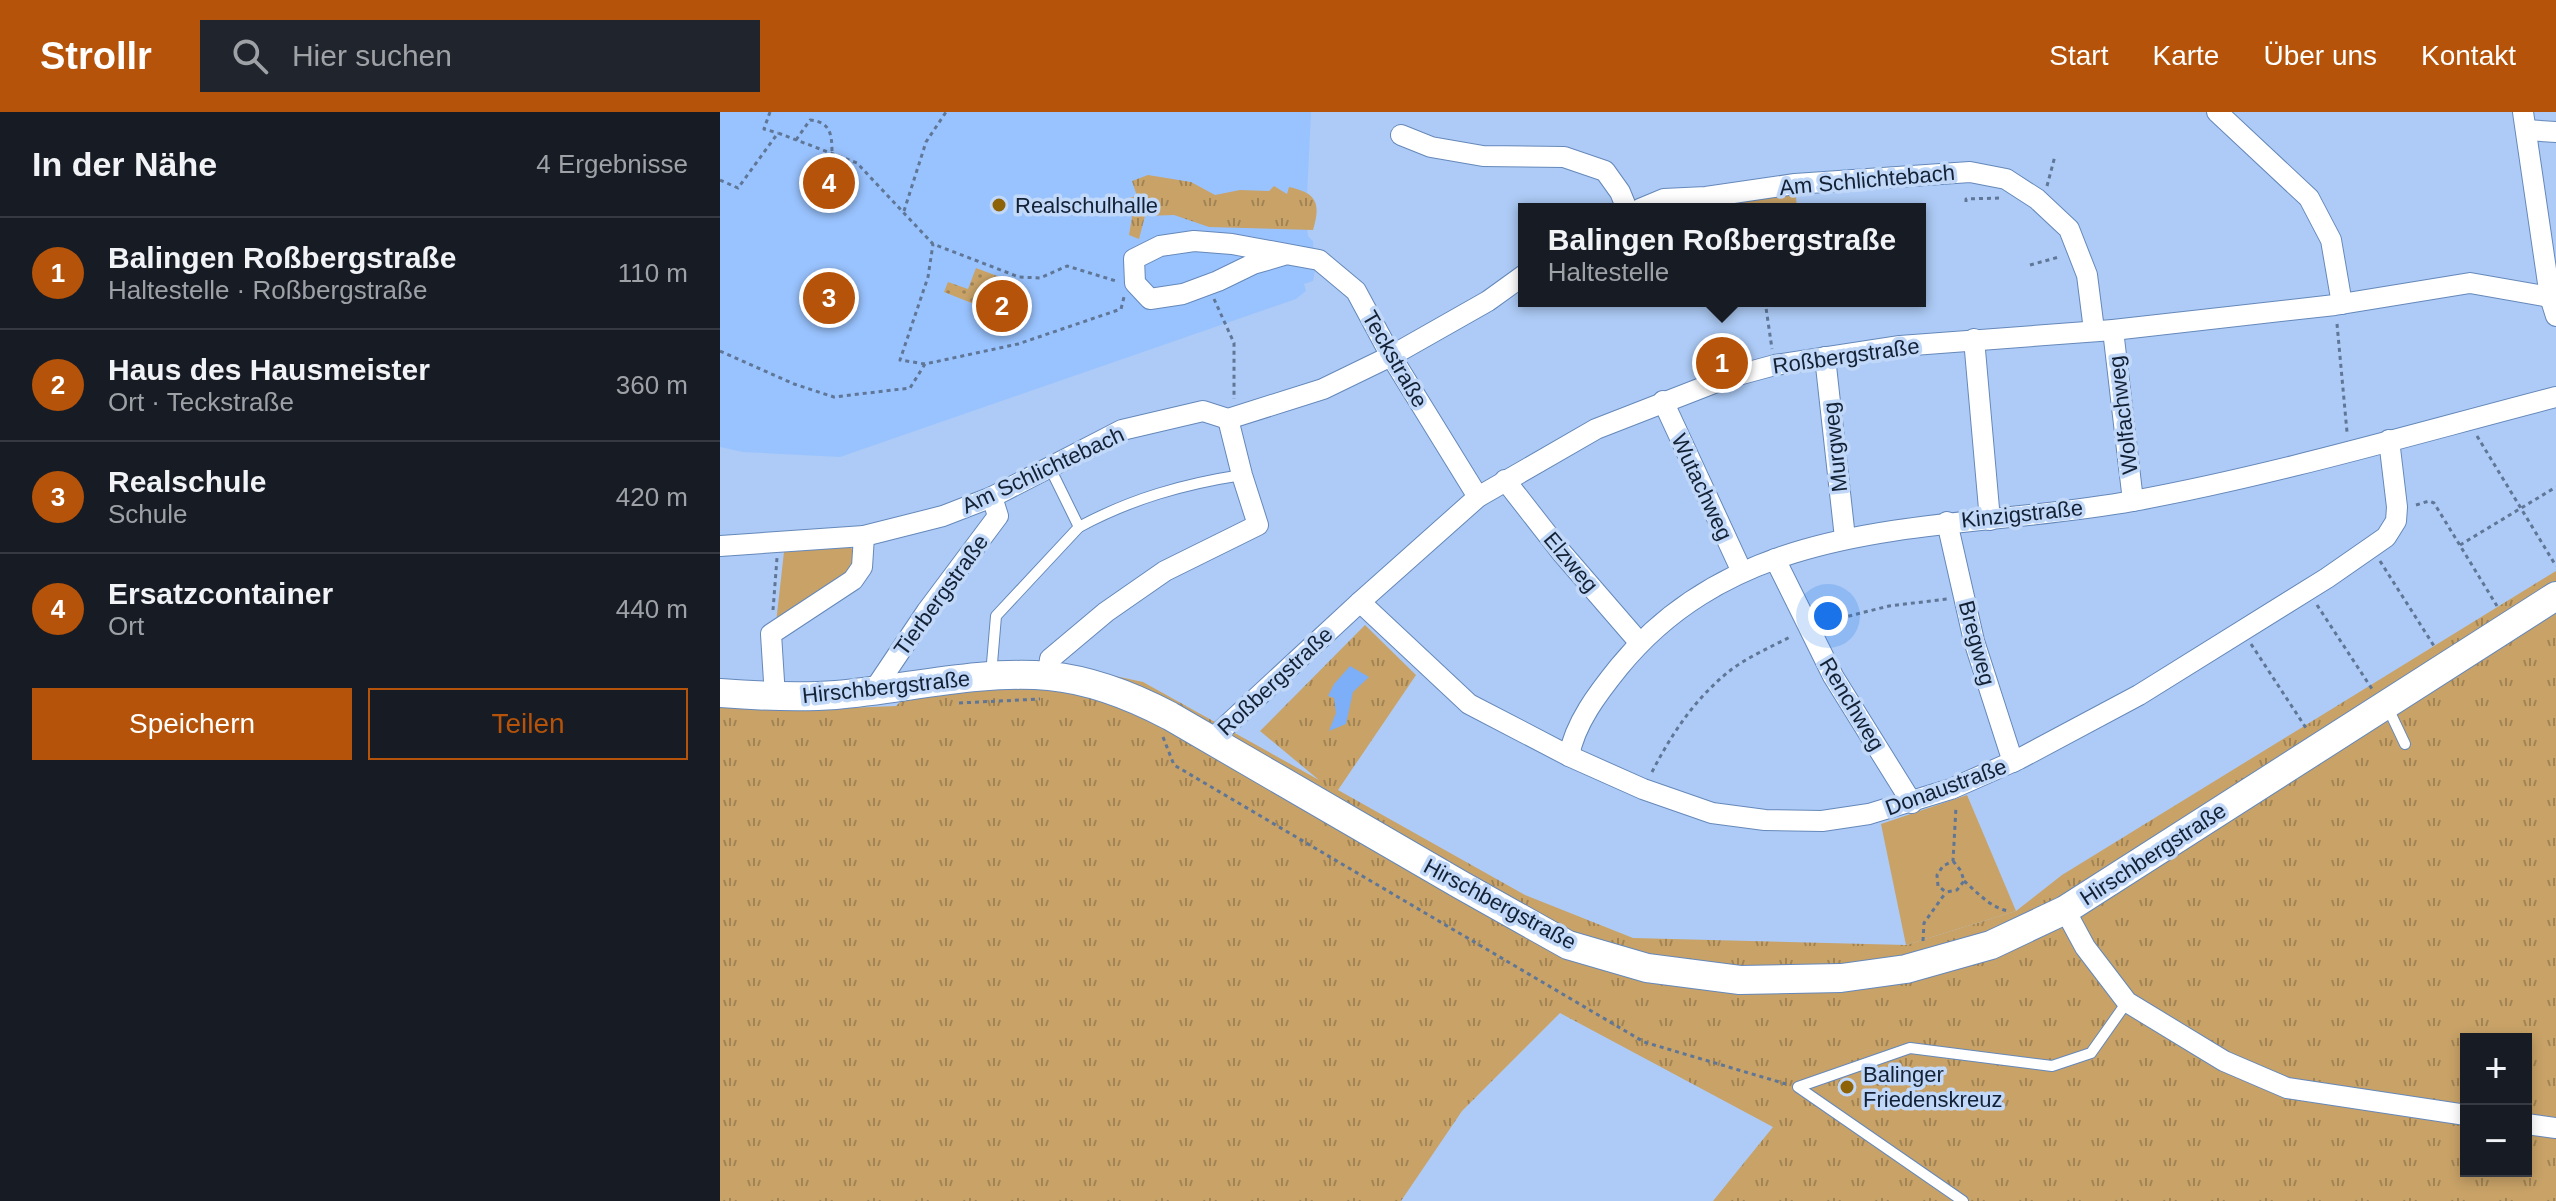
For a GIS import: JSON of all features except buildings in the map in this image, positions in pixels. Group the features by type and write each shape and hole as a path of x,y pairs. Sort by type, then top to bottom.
{"street":[{"path":"2217,112 2309,198 2331,240 2338,305"},
{"path":"2524,121 2556,132"},
{"path":"2524,121 2547,214 2553,307"},
{"path":"1401,135 1431,147 1483,156 1564,157 1605,171 1625,203"},
{"name":"Am Schlichtebach","path":"1654,203 1664,199 1706,197 1795,184 1970,172 2006,179 2037,199 2069,229 2104,330"},
{"name":"Teckstraße","path":"1284,255 1253,264 1183,294 1150,299 1135,283 1134,259 1160,246 1194,241 1232,244 1319,260 1356,291 1391,356 1478,497"},
{"name":"Am Schlichtebach","path":"720,546 864,536 943,516 992,497 1122,430 1203,411 1228,419 1323,389 1391,356 1488,301 1518,279"},
{"name":"Roßbergstraße","path":"1212,739 1478,497 1596,429 1727,378 1775,365 1825,357 1974,339 2104,330 2338,305 2470,283 2553,307"},
{"name":"Wolfachweg","path":"2104,330 2133,501"},
{"path":"1974,339 1990,520"},
{"name":"Murgweg","path":"1825,357 1845,538"},
{"name":"Kinzigstraße","path":"1569,756 1572,738 1604,685 1639,642 1689,601 1742,572 1775,559 1845,538 1947,522 1990,520 2133,501 2349,452 2556,397"},
{"name":"Wutachweg","path":"1663,401 1742,572"},
{"path":"1050,688 1050,659 1106,612 1165,571 1258,525 1228,419"},
{"path":"2389,440 2397,507"},
{"name":"Elzweg","path":"1505,480 1562,553 1639,642"},
{"name":"Tierbergstraße","path":"874,690 927,611 998,516 992,497"},
{"name":"Donaustraße","path":"1360,602 1469,704 1569,756 1643,789 1712,813 1765,820 1822,821 1912,803 2013,762 2139,695 2386,537 2396,521 2397,507"},
{"name":"Bregweg","path":"1947,522 1974,641 2013,762"},
{"path":"775,697 771,634 853,580 862,567 864,536"},
{"name":"Renchweg","path":"1775,559 1833,676 1912,803"},
{"name":"Hirschbergstraße","path":"720,693 775,697 835,695 991,677 1050,688 1092,683 1137,699 1212,739 1568,945 1647,968 1740,980 1854,977 1906,969 1991,945 2065,910 2381,700 2556,596"},
{"path":"2065,910 2085,947 2127,1002 2224,1061 2287,1088 2460,1114"},
{"path":"2532,1125 2556,1128"}],"lane":[{"path":"1050,468 1079,527"},
{"path":"991,677 996,616 1079,527 1112,509 1156,492 1192,482 1242,475"},
{"path":"2381,700 2405,744"},
{"path":"1798,1087 1910,1048 2052,1066 2091,1053 2127,1002"},
{"path":"1798,1087 1963,1201"}],"path":[{"path":"770,112 764,129 857,163 933,244 1019,277 1040,278 1067,266 1127,286 1121,309 1018,344 925,364 900,360 928,277 933,244"},
{"path":"904,211 926,142 946,112"},
{"path":"796,140 810,120 818,121 827,126 832,135 832,154"},
{"path":"720,180 738,188 778,133"},
{"path":"2037,199 2048,184 2055,156"},
{"path":"1966,202 1966,199 1999,199 2015,185"},
{"path":"2030,265 2079,253"},
{"path":"1211,293 1234,343 1235,397 1228,419"},
{"path":"2338,305 2349,452"},
{"path":"1766,307 1775,365"},
{"path":"720,351 794,384 834,397 910,388 925,364"},
{"path":"2467,420 2556,566"},
{"path":"2460,545 2556,487"},
{"path":"2397,507 2411,507 2422,501 2434,503 2509,626"},
{"path":"773,613 779,543"},
{"path":"2371,547 2440,656"},
{"path":"2307,590 2381,700"},
{"path":"1643,789 1670,737 1701,697 1729,672 1809,627 1842,616 1889,606 1964,599"},
{"path":"2242,630 2313,738"},
{"path":"951,703 1050,688"},
{"path":"1170,716 1163,737 1174,765 1187,773 1644,1042 1798,1087"},
{"path":"1956,800 1953,861 1964,881 1980,893 1983,900 1999,910 2007,909 2012,921"},
{"path":"1946,892 1938,886 1937,875 1943,866 1953,861"},
{"path":"1925,949 1921,931 1924,923 1946,892 1957,890 1964,881"}],"shaded area":[{"path":"720,112 1311,112 1306,218 1308,236 1313,241 1313,281 1304,284 1306,291 1296,299 840,457 743,452 720,447"},
{"path":"1350,666 1369,677 1353,692 1346,724 1329,731 1336,713 1334,698 1328,696"}],"green space":[{"path":"1148,175 1191,182 1215,195 1240,190 1269,191 1274,186 1287,194 1289,187 1298,189 1311,196 1316,206 1313,230 1209,227 1174,215 1145,216 1139,239 1129,235 1132,217 1124,199 1137,196 1132,181"},
{"path":"1795,184 1797,203 1708,203 1706,197"},
{"path":"976,268 1013,282 1010,289 989,281 979,306 944,292 948,282 968,289"},
{"path":"850,547 857,554 856,567 776,623 784,552"},
{"path":"2556,571 2556,1201 1713,1201 1773,1127 1560,1013 1462,1111 1401,1201 720,1201 720,704 798,710 896,706 926,677 1064,665 1143,682 1319,780 1260,731 1365,625 1416,675 1338,790 1525,895 1633,938 1906,945 2016,911 2062,875"},
{"path":"1967,795 2016,911 1906,945 1881,824"}],"place":[{"name":"Ersatzcontainer","path":"829,183"},
{"name":"Realschulhalle","path":"999,205"},
{"name":"Realschule","path":"829,298"},
{"name":"Haus des Hausmeister","path":"1002,306"},
{"name":"Balingen Roßbergstraße","path":"1722,363"},
{"name":"Balinger Friedenskreuz","path":"1847,1087"}]}
